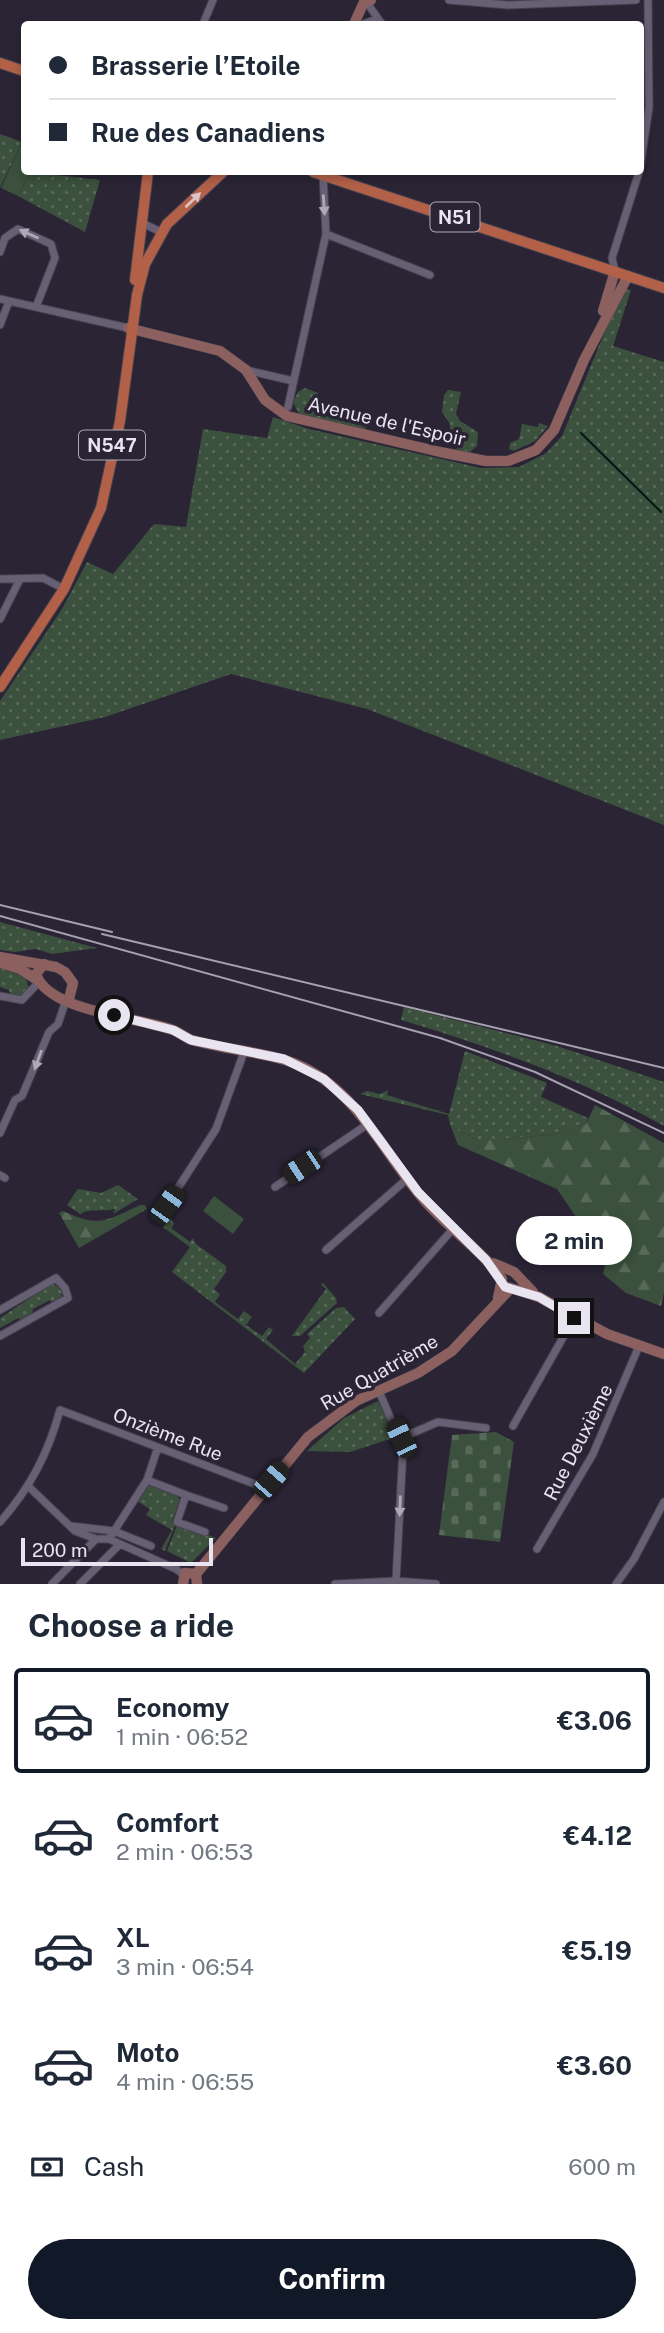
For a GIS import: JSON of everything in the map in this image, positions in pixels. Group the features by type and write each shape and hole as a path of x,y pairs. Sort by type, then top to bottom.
{"main road":[{"path":"0,63 21,70"},
{"name":"N547","path":"131,329 148,175"},
{"name":"N547","path":"0,687 61,587 92,515 104,479 145,264 161,232 220,175"},
{"name":"N51","path":"329,175 664,288"},
{"name":"N51","path":"336,175 350,177 383,192"},
{"name":"N547","path":"0,677 61,587"}],"street":[{"path":"204,21 213,0"},
{"path":"449,0 508,5 636,0"},
{"path":"644,142 649,108 648,0"},
{"path":"366,1 378,21"},
{"path":"356,21 366,1"},
{"path":"288,407 326,234 323,175"},
{"path":"596,335 615,271 612,258 638,175"},
{"path":"142,223 161,232"},
{"path":"0,252 5,238 18,229 51,244 55,258 36,307"},
{"path":"326,234 430,275"},
{"path":"596,335 628,276"},
{"path":"0,299 131,329"},
{"path":"0,325 9,302"},
{"name":"Avenue de l'Espoir","path":"131,329 217,350 246,370 265,400 287,416 486,461 508,461 536,450 552,434 596,335"},
{"path":"246,370 293,381"},
{"path":"0,579 43,578 61,587"},
{"path":"0,619 20,579"},
{"path":"0,957 61,969 70,978 73,990 58,1024 49,1032 22,1096 15,1100 0,1133"},
{"path":"0,963 14,966 79,1007 173,1030 191,1040 284,1059 316,1074 338,1089 368,1124 407,1179 452,1230 507,1282 574,1318 664,1354"},
{"path":"39,982 36,974 44,964"},
{"path":"0,996 22,1000 39,982"},
{"path":"167,1205 216,1129 244,1052"},
{"path":"275,1187 368,1124"},
{"path":"326,1251 332,1242 407,1179"},
{"path":"379,1313 452,1230"},
{"path":"0,1310 56,1278 65,1288 68,1298 0,1336"},
{"path":"507,1282 519,1278 539,1297"},
{"name":"Rue Quatrième","path":"197,1579 265,1488 321,1425 356,1401 418,1373 452,1351 470,1334 507,1282"},
{"path":"513,1426 574,1318"},
{"name":"Rue Deuxième","path":"537,1549 593,1454 639,1346"},
{"path":"379,1391 401,1438 396,1580"},
{"name":"Onzième Rue","path":"29,1488 50,1448 60,1410 265,1488"},
{"path":"401,1438 438,1422 486,1428"},
{"path":"109,1539 147,1480 158,1447"},
{"path":"147,1480 225,1508"},
{"path":"0,1522 29,1488 68,1525 96,1539 109,1539 120,1544 183,1579 190,1572 197,1579"},
{"path":"186,1495 177,1522 205,1532"},
{"path":"616,1584 634,1559 664,1502"},
{"path":"68,1525 114,1531 151,1546"},
{"path":"52,1584 96,1539"},
{"path":"80,1584 120,1544"},
{"path":"335,1584 396,1580 436,1584"}],"green space":[{"path":"0,134 21,142 21,144 0,188"},
{"path":"21,144 21,175 28,175 18,196 1,188"},
{"path":"28,175 100,180 85,232 18,196"},
{"path":"627,289 631,290 613,346 664,362 664,825 367,709 231,674 105,717 0,740 0,701 62,609 87,562 113,574 154,524 186,527 203,429 267,438 273,417 309,429 481,468 519,467 546,453 562,436 608,324"},
{"path":"305,388 318,393 314,412 331,416 333,406 369,414 365,430 299,414 293,402 298,392"},
{"path":"448,390 461,392 456,414 460,421 478,432 477,446 470,452 460,452 450,441 450,424 442,412 444,395"},
{"path":"539,423 548,426 535,441 514,451 509,449 510,443 519,439 522,424 538,427"},
{"path":"0,922 97,948 52,954 36,949 15,952 0,950"},
{"path":"0,967 26,978 29,989 22,996 10,995 9,990 0,987"},
{"path":"404,1007 557,1046 664,1082 664,1126 568,1079 468,1041 401,1020"},
{"path":"465,1051 547,1083 541,1097 588,1118 586,1124 550,1135 476,1139 451,1127 448,1115 360,1094 367,1091 380,1094 388,1090 387,1095 449,1114"},
{"path":"595,1105 664,1143 664,1292 661,1306 626,1293 603,1274 606,1261 557,1189 458,1145 451,1127 476,1139 550,1135 586,1124"},
{"path":"118,1185 138,1199 113,1214 115,1209 80,1214 67,1205 78,1189 101,1193"},
{"path":"214,1196 244,1219 233,1234 203,1211"},
{"path":"145,1205 147,1209 79,1248 59,1213 63,1211 94,1221 110,1218"},
{"path":"170,1217 174,1224 171,1228 190,1242 193,1238 196,1244 226,1266 226,1272 214,1289 220,1294 215,1302 238,1319 244,1311 252,1317 246,1325 262,1336 269,1327 273,1330 266,1339 295,1364 305,1352 303,1346 310,1338 307,1334 336,1308 344,1307 355,1319 304,1373 172,1272 190,1247 163,1227"},
{"path":"53,1283 63,1291 60,1300 52,1303 50,1300 33,1309 31,1316 23,1321 18,1318 0,1328 0,1318"},
{"path":"323,1283 337,1303 300,1336 292,1336 326,1289 321,1285"},
{"path":"378,1401 396,1437 350,1452 307,1451 344,1418"},
{"path":"496,1432 514,1442 500,1542 439,1535 452,1435"},
{"path":"149,1485 176,1494 180,1500 172,1521 176,1523 165,1551 161,1549 172,1530 146,1515 150,1509 137,1501"},
{"path":"178,1523 216,1538 191,1563 167,1551"}],"waterway":[{"path":"581,433 661,512"}],"railway":[{"path":"0,905 112,932"},
{"path":"0,916 440,1038 535,1072 664,1133"},
{"path":"102,934 664,1068"}],"route":[{"path":"114,1015 173,1030 191,1040 284,1059 309,1069 338,1089 358,1110 418,1192 440,1218 494,1268 505,1287 539,1297 574,1318"}]}
